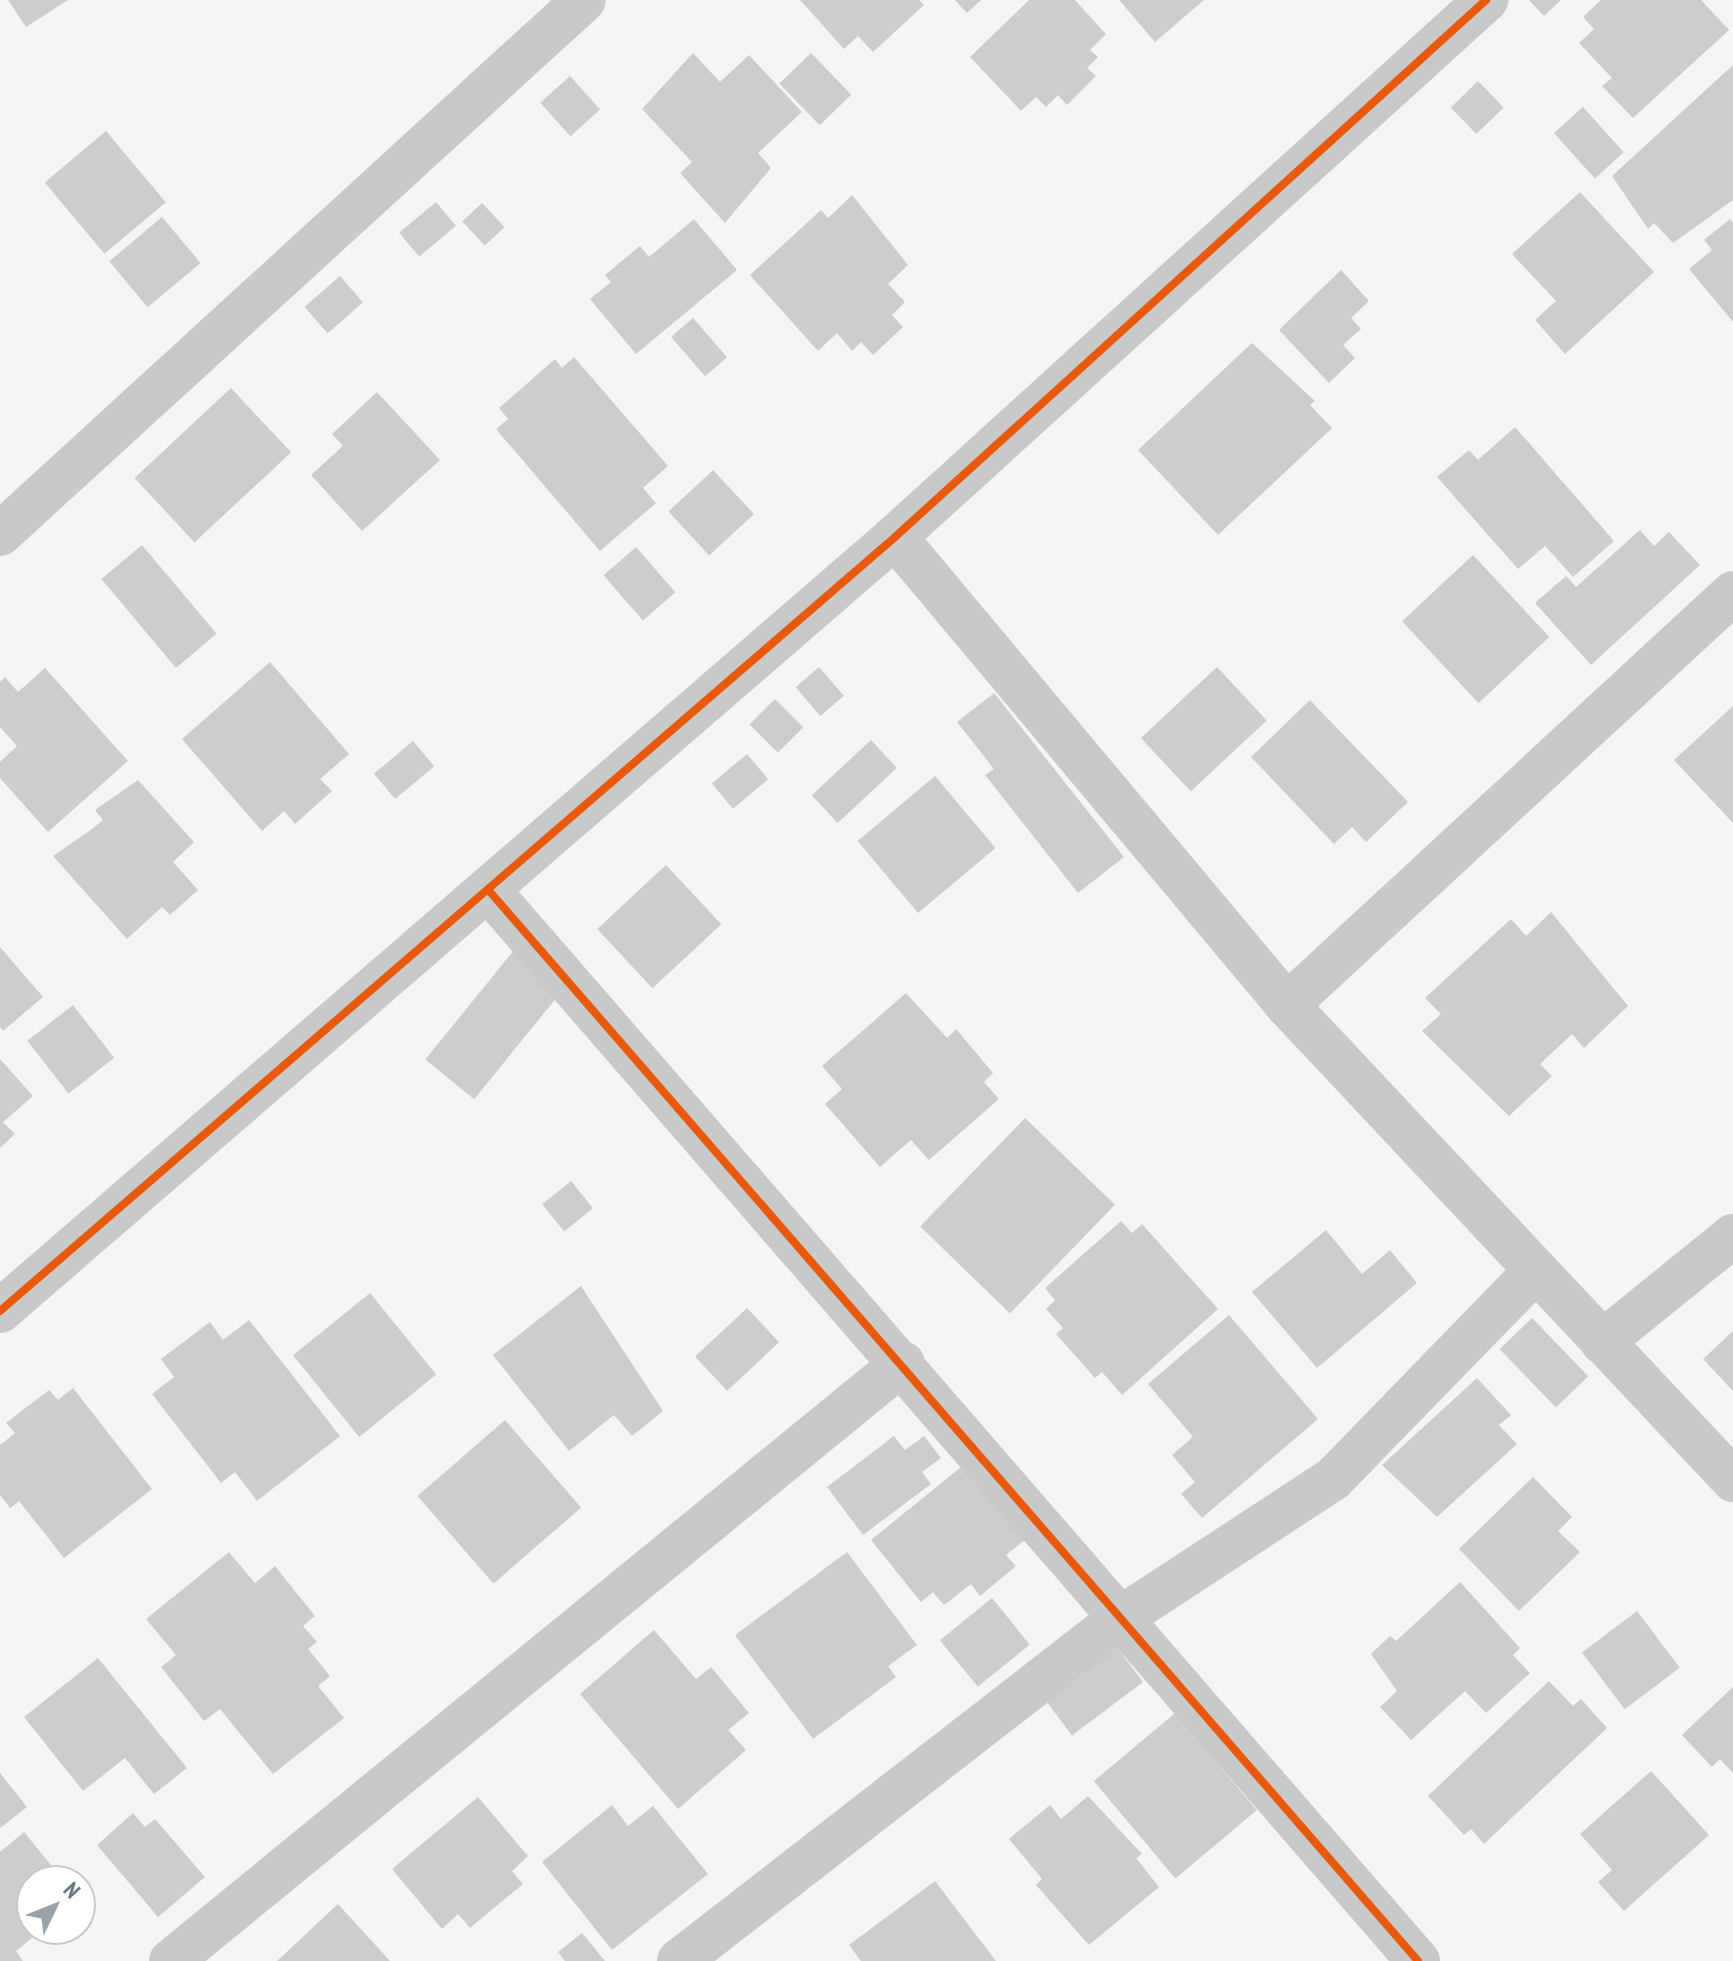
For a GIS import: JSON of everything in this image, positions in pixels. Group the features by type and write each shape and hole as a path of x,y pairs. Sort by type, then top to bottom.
{"street":[{"path":"0,534 584,0"},
{"path":"0,1311 491,893 895,537 1486,0"},
{"path":"895,537 1287,1005 1534,1272 1733,1480"},
{"path":"1287,1005 1733,593"},
{"path":"491,893 903,1363 1418,1961"},
{"path":"1602,1342 1733,1236"},
{"path":"679,1961 1122,1617 1333,1479 1534,1272"},
{"path":"171,1961 903,1363"}],"building":[{"path":"8,0 68,0 26,27"},
{"path":"800,0 919,0 924,5 873,52 858,36 844,49"},
{"path":"955,0 981,0 967,13"},
{"path":"1029,0 1075,0 1106,34 1090,50 1098,57 1087,68 1096,76 1067,105 1058,95 1046,107 1036,97 1021,111 970,57"},
{"path":"1119,0 1204,0 1155,42"},
{"path":"1529,0 1561,0 1544,16"},
{"path":"1601,0 1701,0 1729,30 1633,118 1602,86 1612,78 1579,43 1594,29 1583,17"},
{"path":"693,53 720,82 749,55 802,112 758,153 771,168 725,223 680,173 692,162 642,109"},
{"path":"811,53 851,95 820,125 779,84"},
{"path":"1733,65 1733,200 1673,243 1654,223 1648,229 1612,176"},
{"path":"570,76 600,109 570,136 540,103"},
{"path":"1478,81 1504,108 1476,134 1451,107"},
{"path":"1583,107 1624,152 1595,178 1554,133"},
{"path":"106,131 166,202 104,254 45,182"},
{"path":"1580,192 1654,272 1565,354 1535,320 1556,301 1512,254"},
{"path":"852,195 908,265 888,284 905,302 892,315 903,327 873,355 861,342 852,351 837,333 818,351 750,275 821,210 828,218"},
{"path":"436,202 456,226 419,257 399,233"},
{"path":"482,203 505,227 485,246 462,221"},
{"path":"162,217 201,263 148,307 109,261"},
{"path":"694,219 737,270 636,354 590,299 611,282 605,275 640,246 649,257"},
{"path":"1730,219 1733,223 1733,322 1689,269 1712,250 1704,240"},
{"path":"1341,270 1369,301 1351,318 1361,329 1343,345 1355,358 1329,383 1279,330"},
{"path":"340,276 363,302 327,333 305,307"},
{"path":"693,318 727,357 705,376 671,337"},
{"path":"1252,343 1315,401 1310,405 1332,428 1218,535 1138,450"},
{"path":"574,357 668,466 643,488 656,503 600,551 496,429 508,419 499,408 555,359 562,368"},
{"path":"231,388 291,452 194,542 134,478"},
{"path":"377,392 440,460 362,531 311,475 343,446 332,434"},
{"path":"1515,427 1614,541 1573,577 1545,546 1518,569 1437,477 1469,450 1478,460"},
{"path":"713,470 754,514 709,555 668,512"},
{"path":"1640,530 1654,546 1669,532 1700,565 1591,665 1535,603 1566,576 1576,587"},
{"path":"142,545 217,634 176,668 101,579"},
{"path":"636,547 675,592 643,620 604,575"},
{"path":"1473,555 1549,637 1478,703 1402,621"},
{"path":"270,662 349,754 320,779 332,791 295,824 284,811 262,831 182,739"},
{"path":"819,667 844,696 821,716 796,687"},
{"path":"1217,667 1267,720 1191,791 1141,738"},
{"path":"45,668 128,761 48,832 0,778 0,762 17,746 0,727 0,682 5,677 18,692"},
{"path":"994,693 1124,857 1078,893 985,775 994,769 957,722"},
{"path":"775,699 803,727 778,753 750,724"},
{"path":"1310,700 1408,802 1366,842 1352,827 1334,844 1251,757"},
{"path":"1733,706 1733,823 1674,760"},
{"path":"871,740 897,768 838,823 812,795"},
{"path":"413,741 434,766 395,799 374,774"},
{"path":"747,754 768,779 733,809 712,784"},
{"path":"935,776 995,848 918,913 858,841"},
{"path":"138,780 194,842 173,862 198,890 170,915 162,907 127,939 53,856 103,820 95,810"},
{"path":"666,865 721,924 652,988 597,929"},
{"path":"1551,912 1628,1006 1584,1048 1572,1034 1540,1064 1552,1076 1509,1116 1422,1031 1441,1014 1425,998 1511,919 1526,936"},
{"path":"0,947 43,997 3,1031 0,1027"},
{"path":"514,950 563,990 474,1099 425,1060"},
{"path":"906,993 947,1038 956,1029 993,1073 984,1082 999,1099 929,1160 911,1140 880,1167 825,1104 842,1089 822,1066"},
{"path":"73,1005 114,1058 69,1094 27,1041"},
{"path":"0,1059 33,1096 3,1122 15,1134 0,1148"},
{"path":"1025,1118 1115,1205 1010,1313 920,1227"},
{"path":"571,1181 593,1208 564,1231 542,1204"},
{"path":"1121,1221 1132,1233 1142,1224 1218,1309 1122,1395 1102,1372 1095,1378 1056,1334 1063,1328 1046,1309 1055,1300 1045,1288"},
{"path":"1326,1230 1362,1274 1390,1250 1417,1283 1317,1368 1252,1292"},
{"path":"581,1286 663,1411 632,1436 614,1415 569,1451 493,1355"},
{"path":"370,1293 436,1375 359,1437 293,1355"},
{"path":"747,1308 779,1342 727,1391 695,1356"},
{"path":"1229,1315 1318,1419 1202,1518 1181,1494 1195,1482 1172,1455 1193,1437 1148,1384"},
{"path":"1532,1318 1588,1376 1556,1408 1500,1349"},
{"path":"249,1320 340,1436 257,1501 235,1472 221,1483 152,1394 174,1377 161,1359 210,1322 223,1340"},
{"path":"1733,1331 1733,1391 1703,1359"},
{"path":"1477,1378 1511,1415 1499,1425 1517,1444 1437,1517 1382,1465"},
{"path":"73,1388 152,1489 64,1558 19,1501 10,1508 0,1495 0,1445 15,1433 6,1423 49,1390 58,1400"},
{"path":"505,1420 581,1508 494,1584 417,1496"},
{"path":"894,1436 905,1450 924,1436 941,1458 922,1472 931,1484 863,1535 827,1487"},
{"path":"966,1463 1026,1539 1006,1555 1016,1566 980,1596 971,1584 944,1605 933,1592 921,1602 871,1540"},
{"path":"1533,1477 1572,1517 1558,1531 1580,1552 1519,1611 1459,1549"},
{"path":"229,1552 255,1583 275,1566 315,1616 303,1626 317,1642 308,1649 330,1676 318,1686 344,1718 273,1774 220,1709 204,1721 161,1667 176,1655 146,1619"},
{"path":"847,1552 917,1645 888,1666 896,1677 813,1739 735,1635"},
{"path":"1460,1582 1520,1648 1513,1655 1530,1673 1486,1713 1465,1691 1411,1740 1380,1707 1397,1691 1371,1654 1390,1636 1396,1641"},
{"path":"992,1598 1030,1645 978,1687 940,1640"},
{"path":"1637,1611 1680,1668 1625,1709 1582,1653"},
{"path":"654,1630 696,1679 711,1667 749,1713 728,1730 746,1750 678,1809 580,1694"},
{"path":"1116,1646 1143,1682 1072,1736 1045,1700"},
{"path":"98,1658 187,1768 154,1794 125,1758 83,1791 24,1717"},
{"path":"1549,1681 1573,1706 1581,1699 1607,1728 1484,1844 1471,1829 1464,1835 1428,1796"},
{"path":"1733,1687 1733,1773 1720,1759 1712,1767 1682,1735"},
{"path":"1175,1713 1257,1810 1175,1878 1094,1781"},
{"path":"1651,1771 1709,1835 1624,1911 1598,1882 1612,1870 1580,1834"},
{"path":"0,1773 27,1807 0,1828"},
{"path":"1088,1796 1142,1854 1136,1858 1159,1887 1089,1945 1036,1885 1042,1879 1009,1839 1050,1805 1061,1819"},
{"path":"478,1797 528,1856 512,1871 523,1884 470,1928 458,1914 442,1929 392,1869"},
{"path":"612,1805 628,1826 653,1806 708,1874 612,1950 542,1862"},
{"path":"133,1813 145,1827 155,1819 205,1877 158,1917 97,1845"},
{"path":"24,1832 51,1865 16,1865 16,1945 23,1945 16,1951 23,1961 0,1961 0,1852"},
{"path":"935,1881 996,1961 861,1961 849,1945"},
{"path":"338,1904 390,1961 277,1961"},
{"path":"582,1933 605,1961 565,1961 558,1952"}],"cycle path":[{"path":"0,1311 895,537 1486,0"},
{"path":"491,893 1418,1961"}]}
